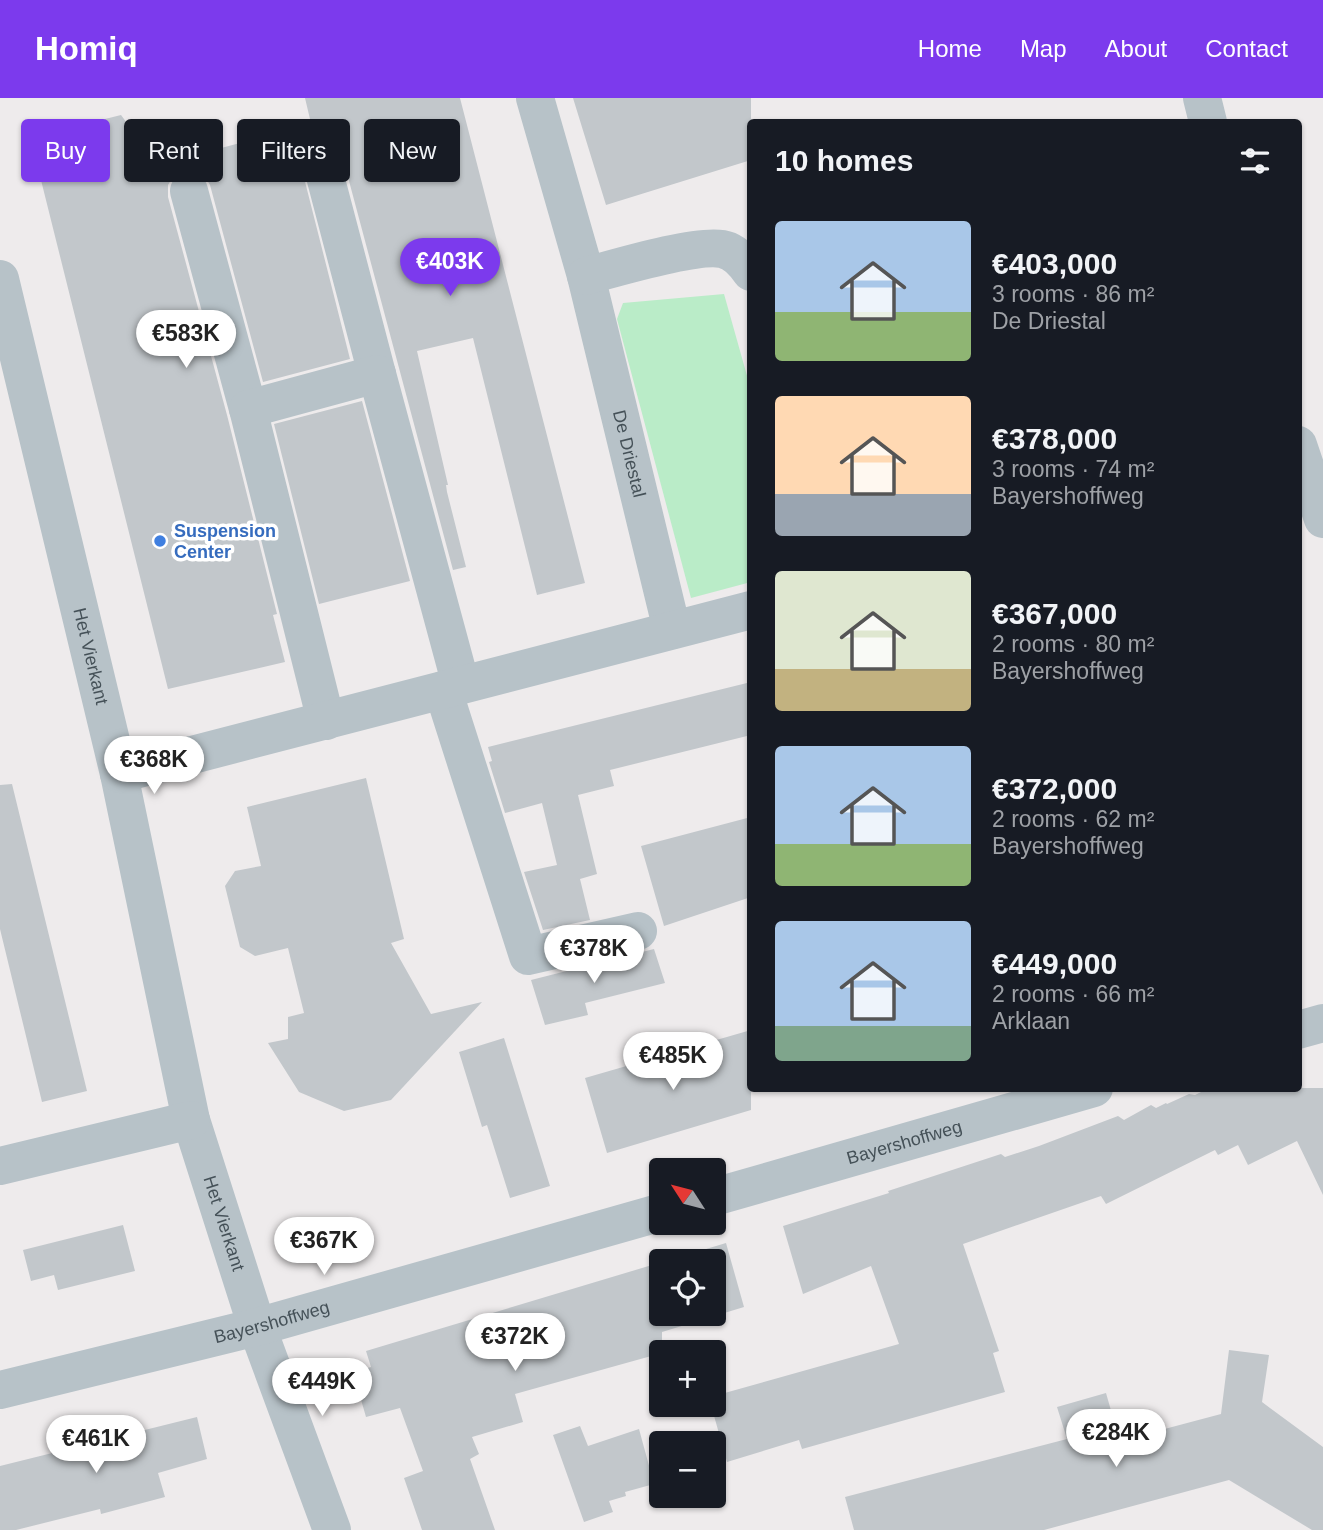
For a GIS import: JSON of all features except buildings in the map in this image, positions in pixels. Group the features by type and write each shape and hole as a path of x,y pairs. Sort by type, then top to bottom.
{"street":[{"name":"De Driestal","path":"535,98 586,276 673,631"},
{"path":"1202,98 1207,119"},
{"path":"327,182 377,374 452,688 528,957 638,931"},
{"path":"189,191 326,721"},
{"path":"586,276 693,250 723,248 743,260 747,266"},
{"name":"Het Vierkant","path":"0,278 119,774 191,1120 257,1327 332,1530"},
{"path":"247,409 377,374"},
{"path":"1302,457 1323,519"},
{"path":"119,774 747,611"},
{"path":"1302,1029 1323,1023"},
{"name":"Bayershoffweg","path":"726,1194 1080,1092"},
{"path":"0,1166 191,1120"},
{"name":"Bayershoffweg","path":"0,1390 257,1327 649,1216"}],"green space":[{"path":"724,294 747,376 747,583 691,598 617,319 623,303"}],"place":[{"name":"Suspension Center","path":"160,541"}]}
